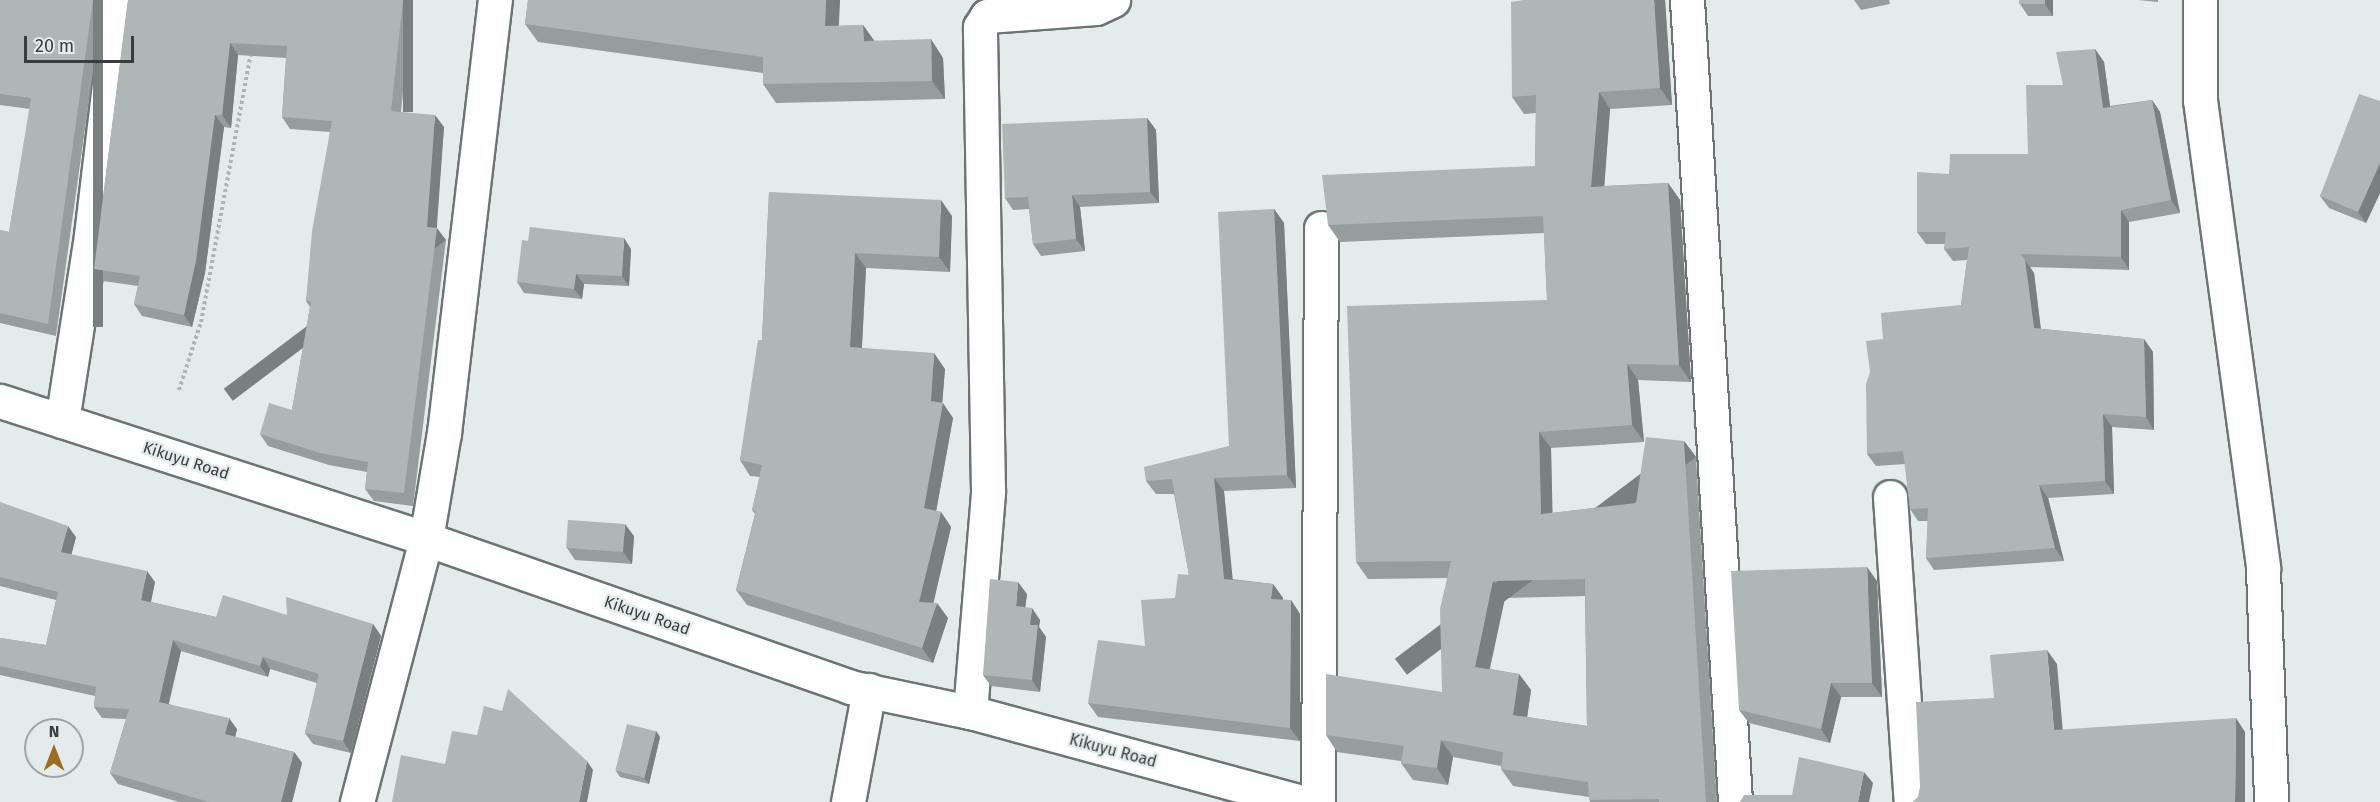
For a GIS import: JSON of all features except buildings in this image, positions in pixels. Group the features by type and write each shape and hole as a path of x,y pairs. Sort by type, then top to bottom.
{"main road":[{"path":"62,421 91,235 119,0"},
{"path":"357,802 426,539 454,351 495,0"},
{"path":"970,712 988,491 980,27 987,16 1096,9 1113,0"},
{"path":"1687,0 1735,802"},
{"path":"2200,0 2200,100 2262,569 2271,802"},
{"path":"1318,802 1321,228"},
{"name":"Kikuyu Road","path":"0,401 426,539 869,690 970,712 1302,802"},
{"path":"1890,497 1911,802"},
{"path":"848,802 869,690"}],"path":[{"path":"179,390 201,322 253,42"}]}
